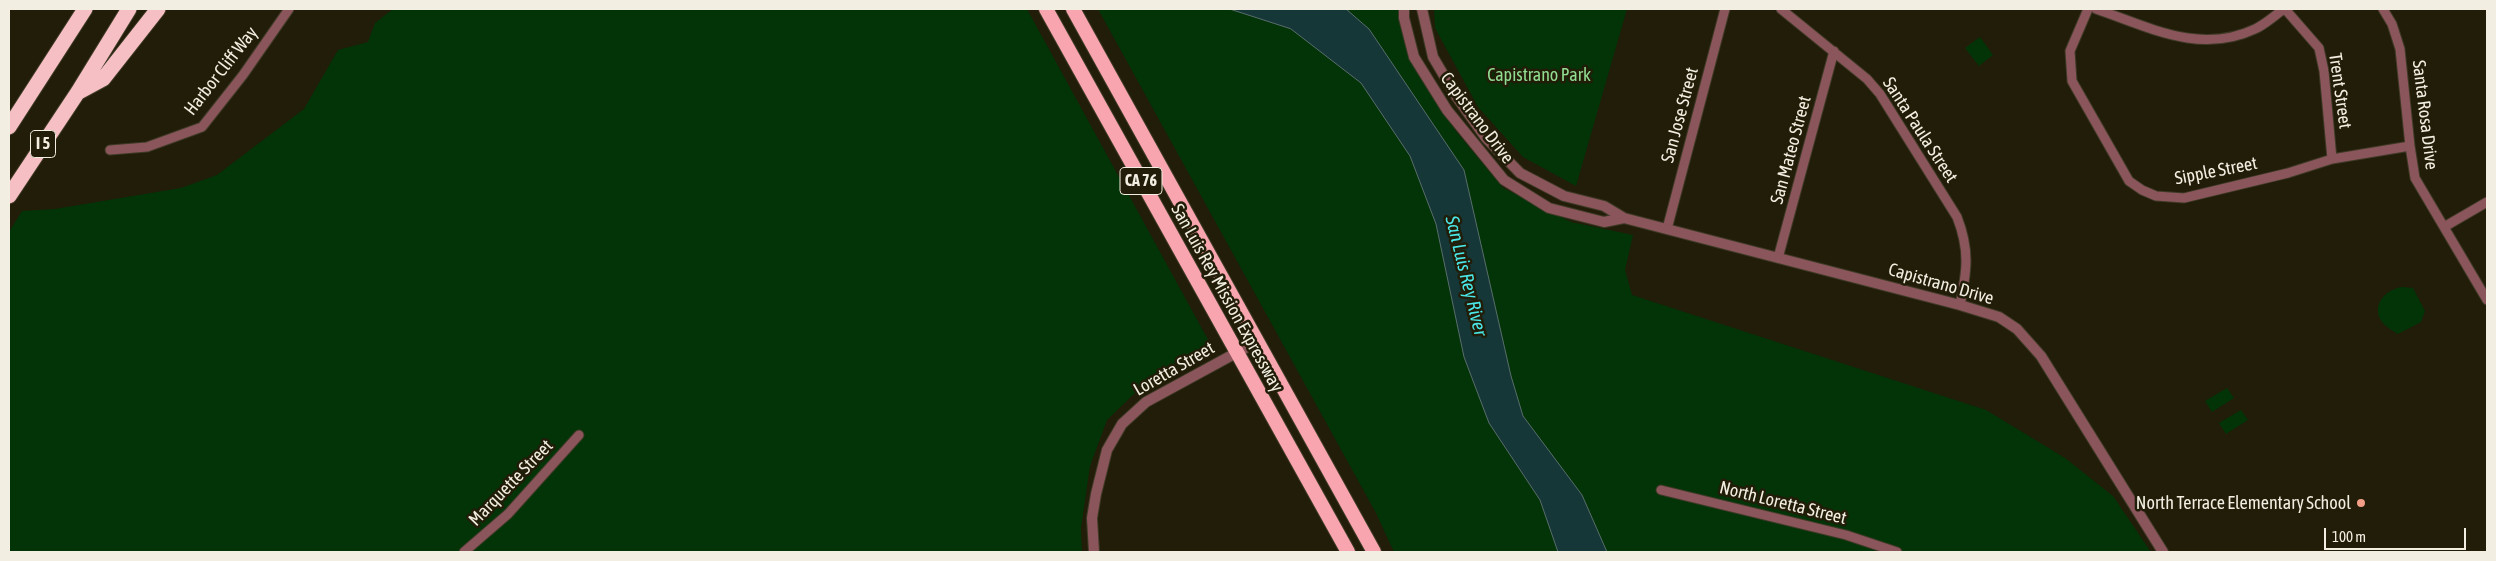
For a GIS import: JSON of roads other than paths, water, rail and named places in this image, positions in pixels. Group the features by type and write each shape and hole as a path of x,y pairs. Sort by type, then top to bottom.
{"highway":[{"name":"I 5","path":"9,127 83,9"},
{"name":"I 5","path":"9,196 78,92 129,9"},
{"path":"78,92 103,79 158,9"},
{"name":"San Luis Rey Mission Expressway","path":"1046,9 1235,353 1348,552"},
{"name":"San Luis Rey Mission Expressway","path":"1073,9 1374,552"}],"street":[{"name":"Harbor Cliff Way","path":"110,150 147,147 202,126 243,75 289,9"},
{"name":"Capistrano Drive","path":"1404,9 1404,18 1412,51 1419,66 1439,99 1468,138 1504,180 1549,208 1604,222 1624,218"},
{"name":"Capistrano Drive","path":"1422,9 1433,57 1456,96 1486,138 1520,173 1564,196 1604,206 1624,218 1960,305 1999,317 2017,329 2042,356 2163,552"},
{"name":"San Jose Street","path":"1667,229 1725,9"},
{"name":"Santa Paula Street","path":"1781,9 1867,79 1880,94 1957,217 1964,235 1968,256 1960,305"},
{"name":"Sipple Street","path":"2088,9 2070,51 2072,80 2129,181 2142,190 2156,196 2184,198 2288,173 2332,159 2410,146"},
{"path":"2096,9 2186,40 2204,41 2244,34 2257,28 2284,9"},
{"name":"Trent Street","path":"2284,9 2319,48 2324,71 2332,159"},
{"name":"Santa Rosa Drive","path":"2383,9 2392,24 2400,49 2415,178 2487,300"},
{"name":"San Mateo Street","path":"1778,258 1834,51"},
{"path":"2444,226 2487,202"},
{"name":"Loretta Street","path":"1094,552 1091,539 1092,518 1098,487 1107,450 1122,424 1146,402 1258,341"},
{"name":"Marquette Street","path":"464,552 508,514 579,435"},
{"name":"North Loretta Street","path":"1661,490 1846,535 1897,552"}],"water":[{"name":"San Luis Rey River","path":"1230,9 1346,9 1369,29 1464,170 1511,376 1523,416 1582,495 1607,552 1558,552 1540,500 1489,423 1464,357 1436,224 1410,156 1361,83 1291,29"}],"place":[{"name":"North Terrace Elementary School","path":"2361,503"}],"park label":[{"name":"Capistrano Park","path":"1539,75"}]}
